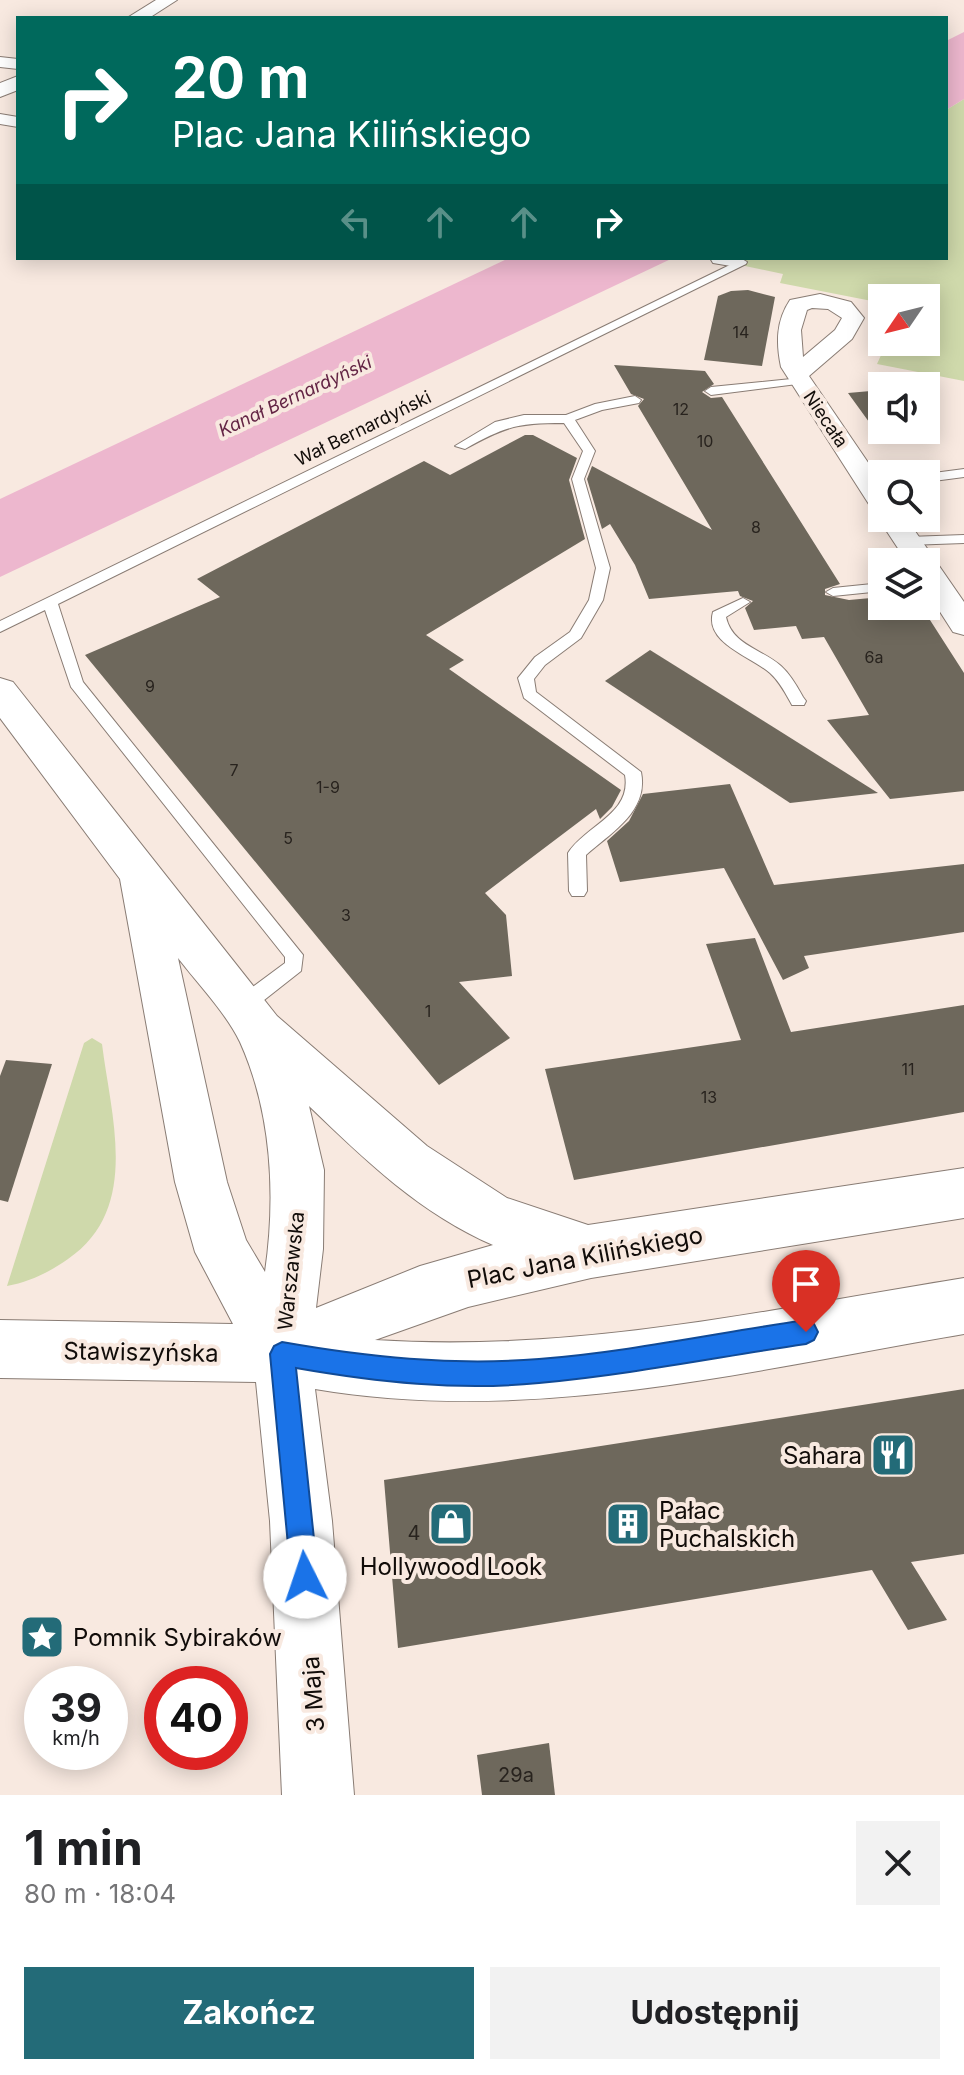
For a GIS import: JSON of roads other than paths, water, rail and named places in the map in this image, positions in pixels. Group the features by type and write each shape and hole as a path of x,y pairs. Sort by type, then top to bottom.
{"street":[{"path":"140,16 169,0"},
{"name":"Niecała","path":"799,378 868,478"},
{"name":"Warszawska","path":"0,691 87,800 250,1018 278,1077 298,1170 296,1249 282,1354"},
{"name":"Warszawska","path":"139,873 201,1182 222,1252 282,1354"},
{"path":"250,1018 431,1184 501,1226 540,1242 591,1251"},
{"name":"Plac Jana Kilińskiego","path":"282,1354 352,1319 466,1279 591,1251 964,1193"},
{"path":"282,1354 364,1368 455,1374 539,1371 617,1363 964,1306"},
{"name":"Stawiszyńska","path":"0,1349 282,1354"},
{"name":"3 Maja","path":"282,1354 301,1521 318,1795"}],"lane":[{"name":"Wał Bernardyński","path":"0,627 731,260"},
{"path":"711,391 799,378"},
{"path":"461,446 499,425 524,419 568,419 599,407 635,400"},
{"path":"568,419 589,451 578,479 603,568 596,600 576,635 540,661 526,678 527,686 529,694 620,758 633,772 636,788 627,809 577,853 578,891"},
{"path":"940,476 964,473"},
{"path":"940,566 964,539"},
{"path":"833,592 868,588"},
{"path":"50,602 76,683 294,955 294,966 250,1018"},
{"path":"743,602 718,615 719,628 732,642 774,668 798,701"}],"water":[{"path":"964,32 964,99 948,109 948,40"},
{"name":"Kanał Bernardyński","path":"505,260 669,260 0,577 0,499"}],"place":[{"name":"Sahara","path":"893,1455"},
{"name":"Hollywood Look","path":"451,1524"},
{"name":"Pałac Puchalskich","path":"628,1524"},
{"name":"Pomnik Sybiraków","path":"42,1637"}]}
